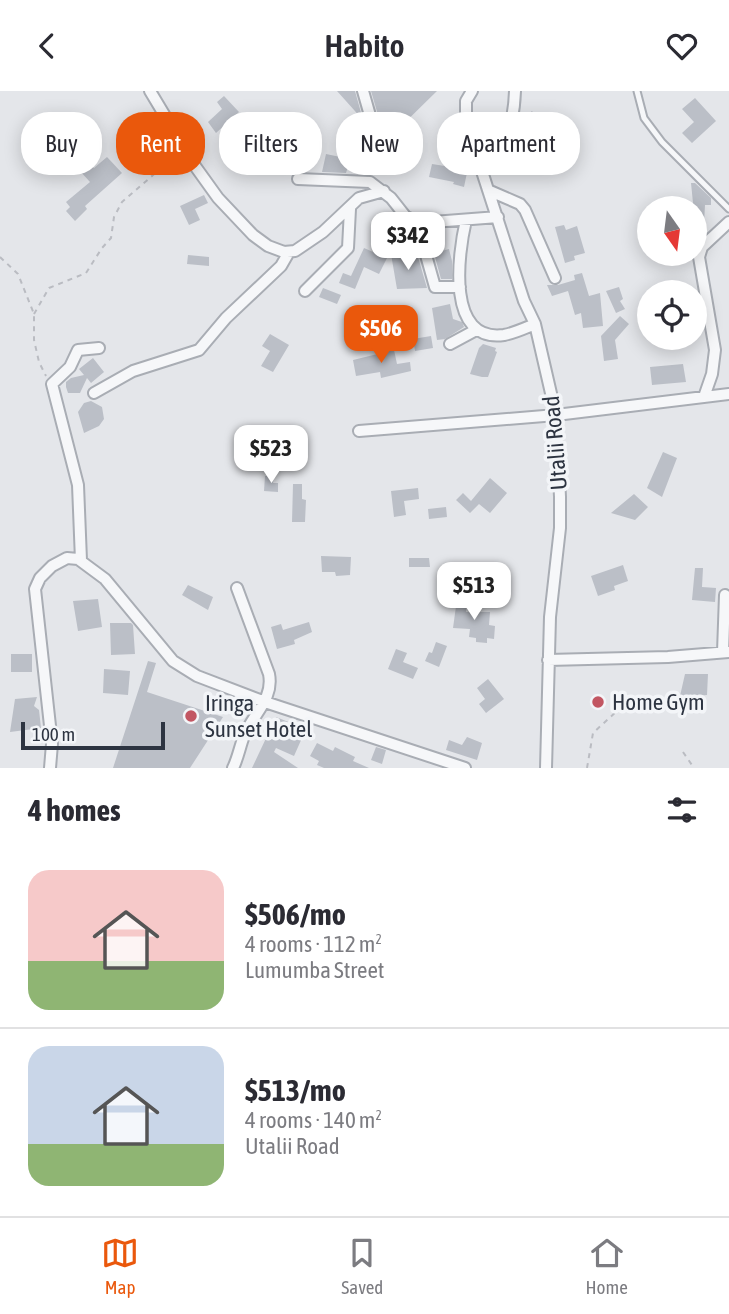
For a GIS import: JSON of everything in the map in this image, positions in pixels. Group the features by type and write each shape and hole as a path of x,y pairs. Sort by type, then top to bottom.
{"street":[{"path":"150,91 163,112"},
{"path":"363,91 369,112"},
{"name":"Utalii Road","path":"464,112 472,91"},
{"path":"511,112 515,91"},
{"path":"203,175 218,198 237,219 268,246 289,252 304,246 363,195 384,191"},
{"name":"Utalii Road","path":"485,175 524,300 535,324 556,415 560,528 548,660 546,768"},
{"path":"298,179 356,180 374,184 413,221 498,217"},
{"path":"490,191 526,209 555,278"},
{"path":"305,291 348,248 350,209"},
{"path":"466,220 461,238 460,287 464,312 476,330"},
{"path":"704,397 712,374 715,350 699,257 702,247 729,222"},
{"path":"424,248 435,287 460,287"},
{"path":"94,393 133,371 199,350 226,318 281,266 289,252"},
{"path":"450,344 476,330 505,335 535,324"},
{"path":"81,560 78,485 51,387 69,367 78,350 99,348"},
{"path":"359,431 556,415 729,394"},
{"path":"50,768 52,744 35,589 40,578 52,566 67,558 81,560 105,579 173,661 197,676 265,702 466,768"},
{"path":"233,768 245,734 265,702 270,687 269,674 237,588"},
{"path":"548,660 668,657 726,652 725,595"}],"lane":[{"path":"637,91 643,118 662,142 729,209"}],"path":[{"path":"51,387 36,349 32,330 34,314 49,288 86,273 111,238 114,217 122,202 154,175"},
{"path":"0,257 18,274 34,314"},
{"path":"587,768 593,733 618,710"},
{"path":"683,753 694,768"}],"building":[{"path":"337,91 355,91 361,112 356,112"},
{"path":"371,91 437,91 416,112 377,112"},
{"path":"224,96 239,112 219,112 219,130 216,133 208,122 222,109 217,102"},
{"path":"695,98 716,121 692,143 682,133 694,122 682,109"},
{"path":"326,154 336,156 336,173 322,172"},
{"path":"107,157 116,167 116,175 120,175 85,206 87,209 75,221 66,211 70,207 66,202 90,182 84,175 102,175 102,161"},
{"path":"432,164 437,165 437,175 467,175 464,187 429,177"},
{"path":"691,183 695,183 711,198 711,205 707,205 707,196 692,196"},
{"path":"204,195 208,203 195,209 200,220 189,225 180,206"},
{"path":"564,225 566,230 577,226 585,253 574,256 575,260 565,263 555,227"},
{"path":"364,248 387,258 379,274 364,267 355,289 339,283 343,273 351,276"},
{"path":"449,249 452,279 441,279 435,257 439,256 438,252"},
{"path":"403,252 404,260 418,257 427,288 397,289 391,254"},
{"path":"188,255 209,257 209,266 187,264"},
{"path":"582,273 589,296 600,293 603,326 583,328 581,313 575,315 568,291 552,296 547,285 575,280 574,275"},
{"path":"619,287 623,299 620,301 625,309 616,313 606,291"},
{"path":"323,288 341,295 337,304 319,297"},
{"path":"450,304 453,319 462,322 464,327 445,339 437,340 432,308"},
{"path":"620,316 629,324 615,340 618,359 604,361 601,336"},
{"path":"367,326 369,337 353,339 352,328"},
{"path":"270,334 289,345 273,372 261,366 270,351 262,346"},
{"path":"431,336 433,348 415,351 413,339"},
{"path":"483,344 496,348 497,352 488,377 470,374"},
{"path":"394,350 397,364 410,362 411,371 381,378 380,372 356,376 353,360"},
{"path":"93,358 104,372 91,383 87,378 80,393 68,393 66,382 84,375 79,369"},
{"path":"683,364 686,382 652,385 650,367"},
{"path":"91,401 102,407 104,419 99,426 84,433 78,412 84,403"},
{"path":"663,452 677,458 662,497 647,488"},
{"path":"265,476 274,476 273,483 278,483 278,492 264,491"},
{"path":"490,478 507,493 490,513 479,504 470,513 456,500 463,493 471,501"},
{"path":"293,484 302,484 302,499 306,500 305,522 292,522"},
{"path":"418,488 419,499 404,501 406,515 394,517 391,491"},
{"path":"634,494 648,507 635,520 611,513"},
{"path":"446,507 447,517 429,519 428,509"},
{"path":"321,556 351,557 350,575 336,576 335,572 322,572"},
{"path":"409,558 429,558 430,567 409,567"},
{"path":"623,565 628,581 614,586 615,590 598,596 591,576"},
{"path":"695,568 703,568 702,587 716,588 715,602 692,600"},
{"path":"188,585 213,597 208,610 182,595"},
{"path":"98,599 102,627 78,631 73,601"},
{"path":"457,599 467,599 466,612 490,612 489,625 495,626 494,639 487,638 487,643 476,642 476,638 469,637 470,629 453,628"},
{"path":"309,622 312,632 294,640 295,644 277,649 271,627 281,624 283,630"},
{"path":"110,623 133,625 135,654 111,655"},
{"path":"436,642 447,646 439,667 425,661"},
{"path":"396,649 407,653 403,662 418,668 413,679 388,669"},
{"path":"11,654 32,654 32,672 11,672"},
{"path":"148,661 156,663 147,692 223,717 190,768 113,768"},
{"path":"104,669 130,671 128,695 103,693"},
{"path":"685,674 708,674 707,695 695,696 695,705 683,708 680,696"},
{"path":"488,679 504,699 486,713 479,704 485,699 477,688"},
{"path":"37,697 34,706 39,710 41,728 10,732 15,699"},
{"path":"276,717 306,729 294,756 276,748 274,752 298,768 252,768"},
{"path":"467,737 482,743 477,760 446,750 449,740 462,745"},
{"path":"317,743 333,751 335,747 355,757 353,761 369,768 324,768 317,765 319,761 310,756"},
{"path":"376,747 386,750 382,764 371,760"}],"place":[{"name":"Home Gym","path":"598,702"},
{"name":"Iringa Sunset Hotel","path":"191,716"}]}
